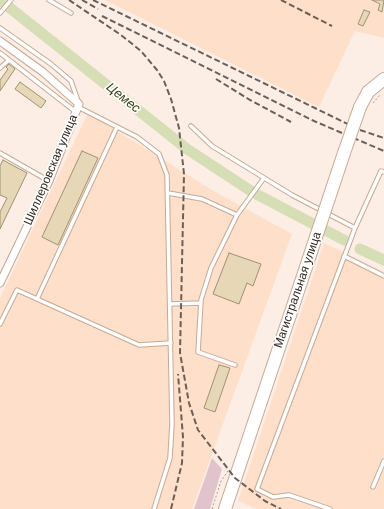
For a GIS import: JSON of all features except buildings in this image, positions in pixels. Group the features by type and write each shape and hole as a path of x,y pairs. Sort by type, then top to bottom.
{"highway":[{"name":"Магистральная улица","path":"225,509 360,107 368,92 384,79"}],"street":[{"name":"Шиллеровская улица","path":"0,41 43,72 78,108 49,181 0,284"}],"lane":[{"path":"0,12 11,0"},
{"path":"49,0 71,13"},
{"path":"0,28 51,64 71,81 78,108"},
{"path":"0,53 78,108 137,137 159,154 167,175 172,424 170,458 154,509"},
{"path":"0,68 1,69 9,60"},
{"path":"191,126 212,146 292,195 356,228"},
{"path":"38,299 117,127"},
{"path":"0,153 49,181"},
{"path":"330,509 289,495 273,497 257,489 344,256 381,171 384,172"},
{"path":"235,365 198,352 201,303 211,268 237,216 264,178"},
{"path":"168,193 202,199 237,216"},
{"path":"344,256 384,276"},
{"path":"0,324 17,290 139,345 170,343"},
{"path":"170,304 201,303"},
{"path":"373,487 384,461"}],"path":[{"path":"372,104 380,94"}],"shaded area":[{"path":"105,0 384,0 384,38 355,31 319,107"},
{"path":"88,113 217,193 292,234 192,509 0,509 0,298"},
{"path":"324,243 384,272 384,509 257,509 238,501"},
{"path":"212,458 222,469 210,509 194,509"}],"waterway":[{"name":"Цемес","path":"0,0 187,149 251,191"},
{"name":"Цемес","path":"258,195 344,240"},
{"name":"Цемес","path":"360,249 384,260"}],"railway":[{"path":"69,0 121,35 141,51 164,81 179,128 184,174 180,353 189,403 198,430 235,478 265,501 281,509"},
{"path":"82,0 98,9"},
{"path":"93,0 360,130 384,138"},
{"path":"281,0 332,26"},
{"path":"102,16 314,121 384,151"},
{"path":"216,79 250,100 291,122"},
{"path":"171,509 182,463 183,437 178,374"}]}
